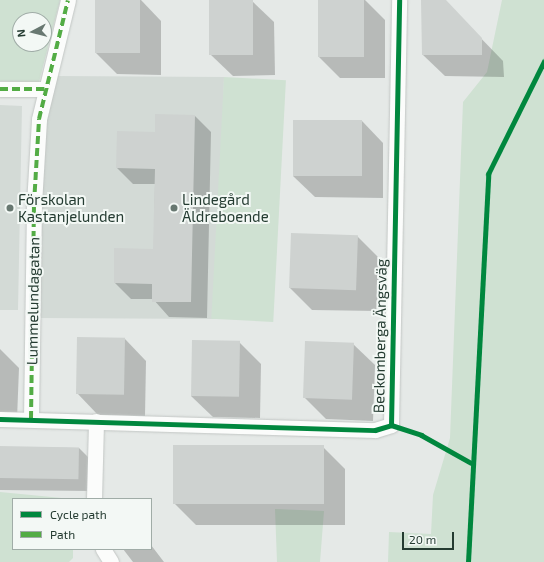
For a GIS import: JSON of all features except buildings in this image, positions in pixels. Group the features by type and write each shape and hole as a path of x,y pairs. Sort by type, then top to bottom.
{"street":[{"name":"Lummelundagatan","path":"31,419 34,204 39,119 68,0"},
{"name":"Beckomberga Ängsväg","path":"0,419 375,430 390,425 399,0"},
{"path":"0,89 46,89"},
{"path":"94,498 96,421"},
{"path":"105,550 111,562"}],"shaded area":[{"path":"56,76 224,77 219,319 39,318 45,119"},
{"name":"Förskolan Kastanjelunden","path":"0,105 22,106 18,310 0,310"}],"green space":[{"path":"0,0 60,0 52,31 52,12 12,12 12,52 47,52 39,82 0,81"},
{"path":"502,0 544,0 544,562 388,562 389,532 431,534 433,495 450,438 463,102 487,72"},
{"path":"224,77 286,80 273,322 211,319"},
{"path":"0,492 62,498 12,498 12,550 73,550 73,558 69,562 0,562"},
{"path":"275,509 324,511 320,562 277,562"}],"marked path":[{"path":"31,419 34,204 39,119 68,0"},
{"path":"0,89 46,89"}],"cycle path":[{"path":"0,419 375,430 391,425 399,0"},
{"path":"468,562 488,174 544,61"},
{"path":"391,425 421,435 471,463"}],"place":[{"name":"Förskolan Kastanjelunden","path":"10,208"},
{"name":"Lindegård Äldreboende","path":"174,208"}]}
